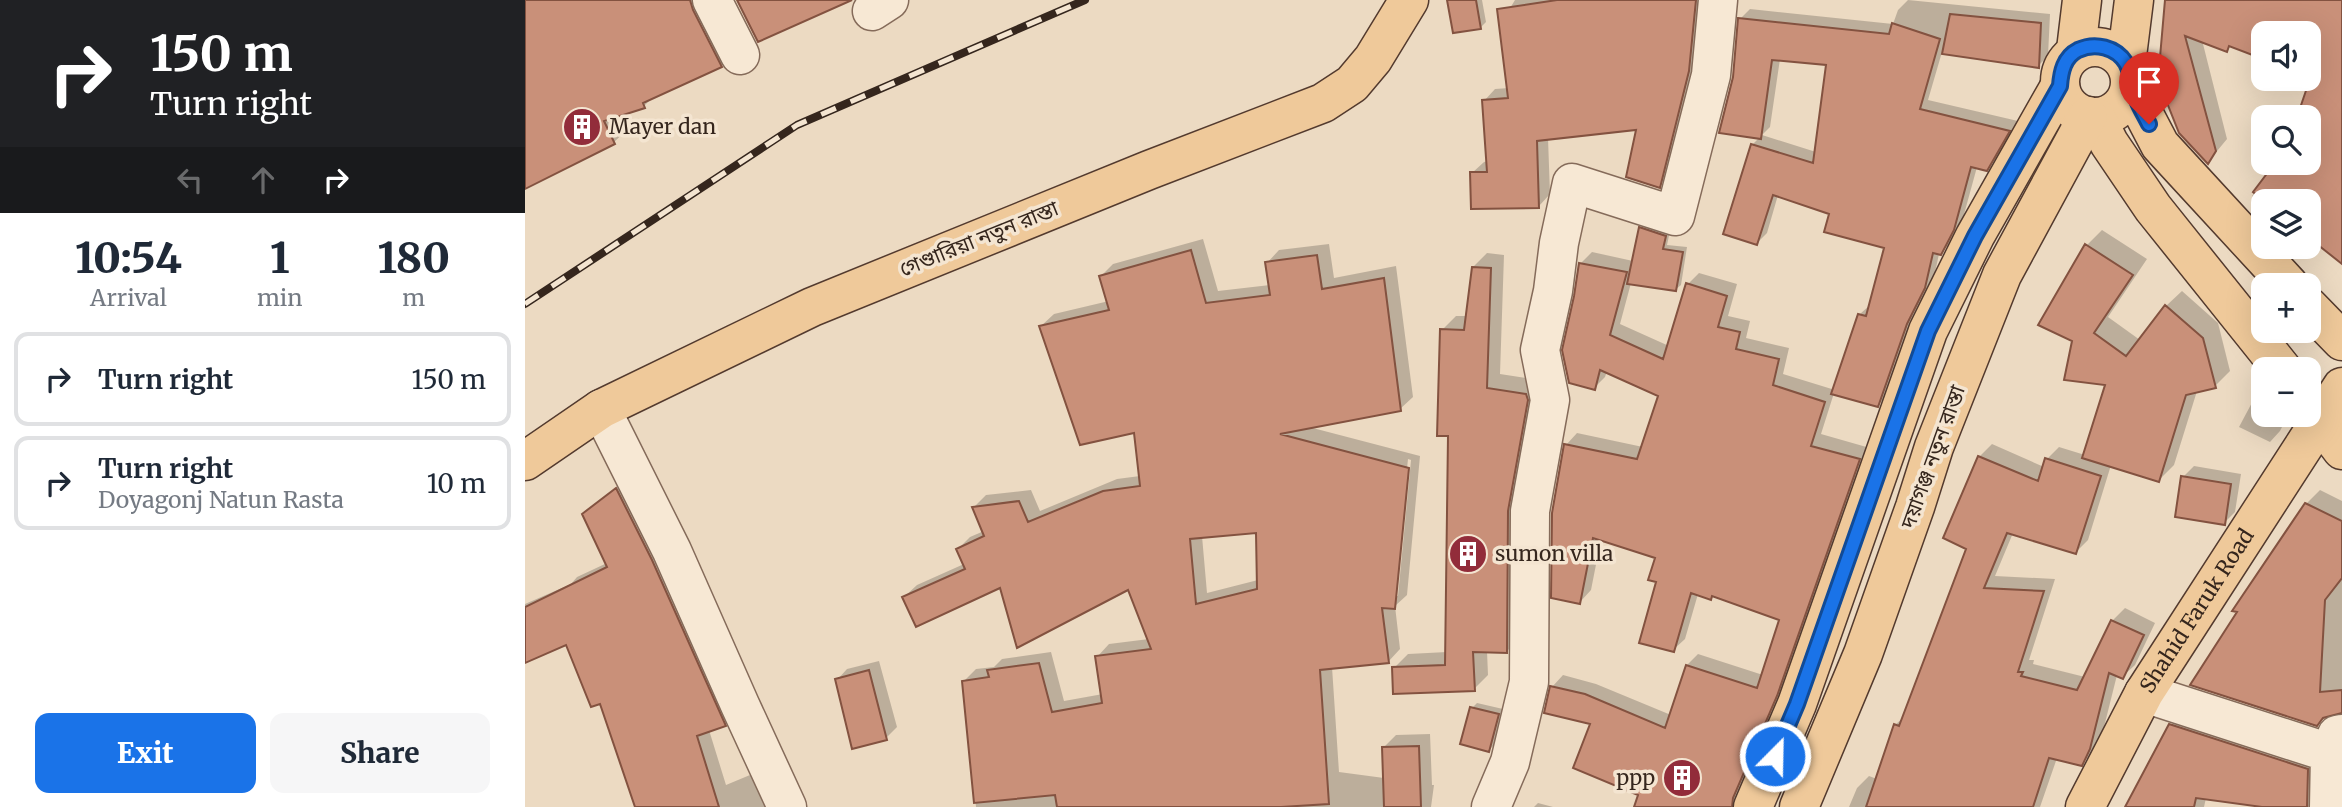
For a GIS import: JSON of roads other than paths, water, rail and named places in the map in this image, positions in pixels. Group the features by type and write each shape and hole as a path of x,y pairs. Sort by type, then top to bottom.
{"main road":[{"name":"গেণ্ডারিয়া নতুন রাস্তা","path":"525,461 601,409 812,307 1322,103 1352,84 1373,60 1409,0"},
{"path":"1753,807 1797,704 1928,331 1975,236 2060,86 2064,66 2076,50 2083,0"},
{"path":"2060,86 2064,100 2073,110 2092,117 2113,113 2123,103 2129,91 2128,70 2134,0"},
{"path":"2076,50 2091,46 2104,47 2117,53 2128,70 2138,103 2160,145 2278,273"},
{"path":"2092,117 2153,208 2272,357"},
{"name":"দয়াগঞ্জ নতুন রাস্তা","path":"1799,807 1863,654 1934,447 2002,275 2092,117"},
{"path":"2055,180 2088,166 2106,164 2129,172"},
{"path":"2321,319 2342,341"},
{"name":"Shahid Faruk Road","path":"2321,406 2342,387"},
{"path":"2321,423 2342,450"},
{"name":"Shahid Faruk Road","path":"2085,807 2144,693 2305,427"}],"street":[{"path":"712,0 740,55"},
{"path":"1491,807 1510,762 1529,682 1531,511 1550,400 1540,350 1572,183 1675,216 1711,75 1718,0"},
{"path":"601,409 673,551 787,807"},
{"path":"2144,693 2336,743 2329,807"}],"railway":[{"path":"525,304 797,125 1085,0"}],"place":[{"name":"Mayer dan","path":"582,127"},
{"name":"sumon villa","path":"1468,554"},
{"name":"ppp","path":"1682,778"}]}
